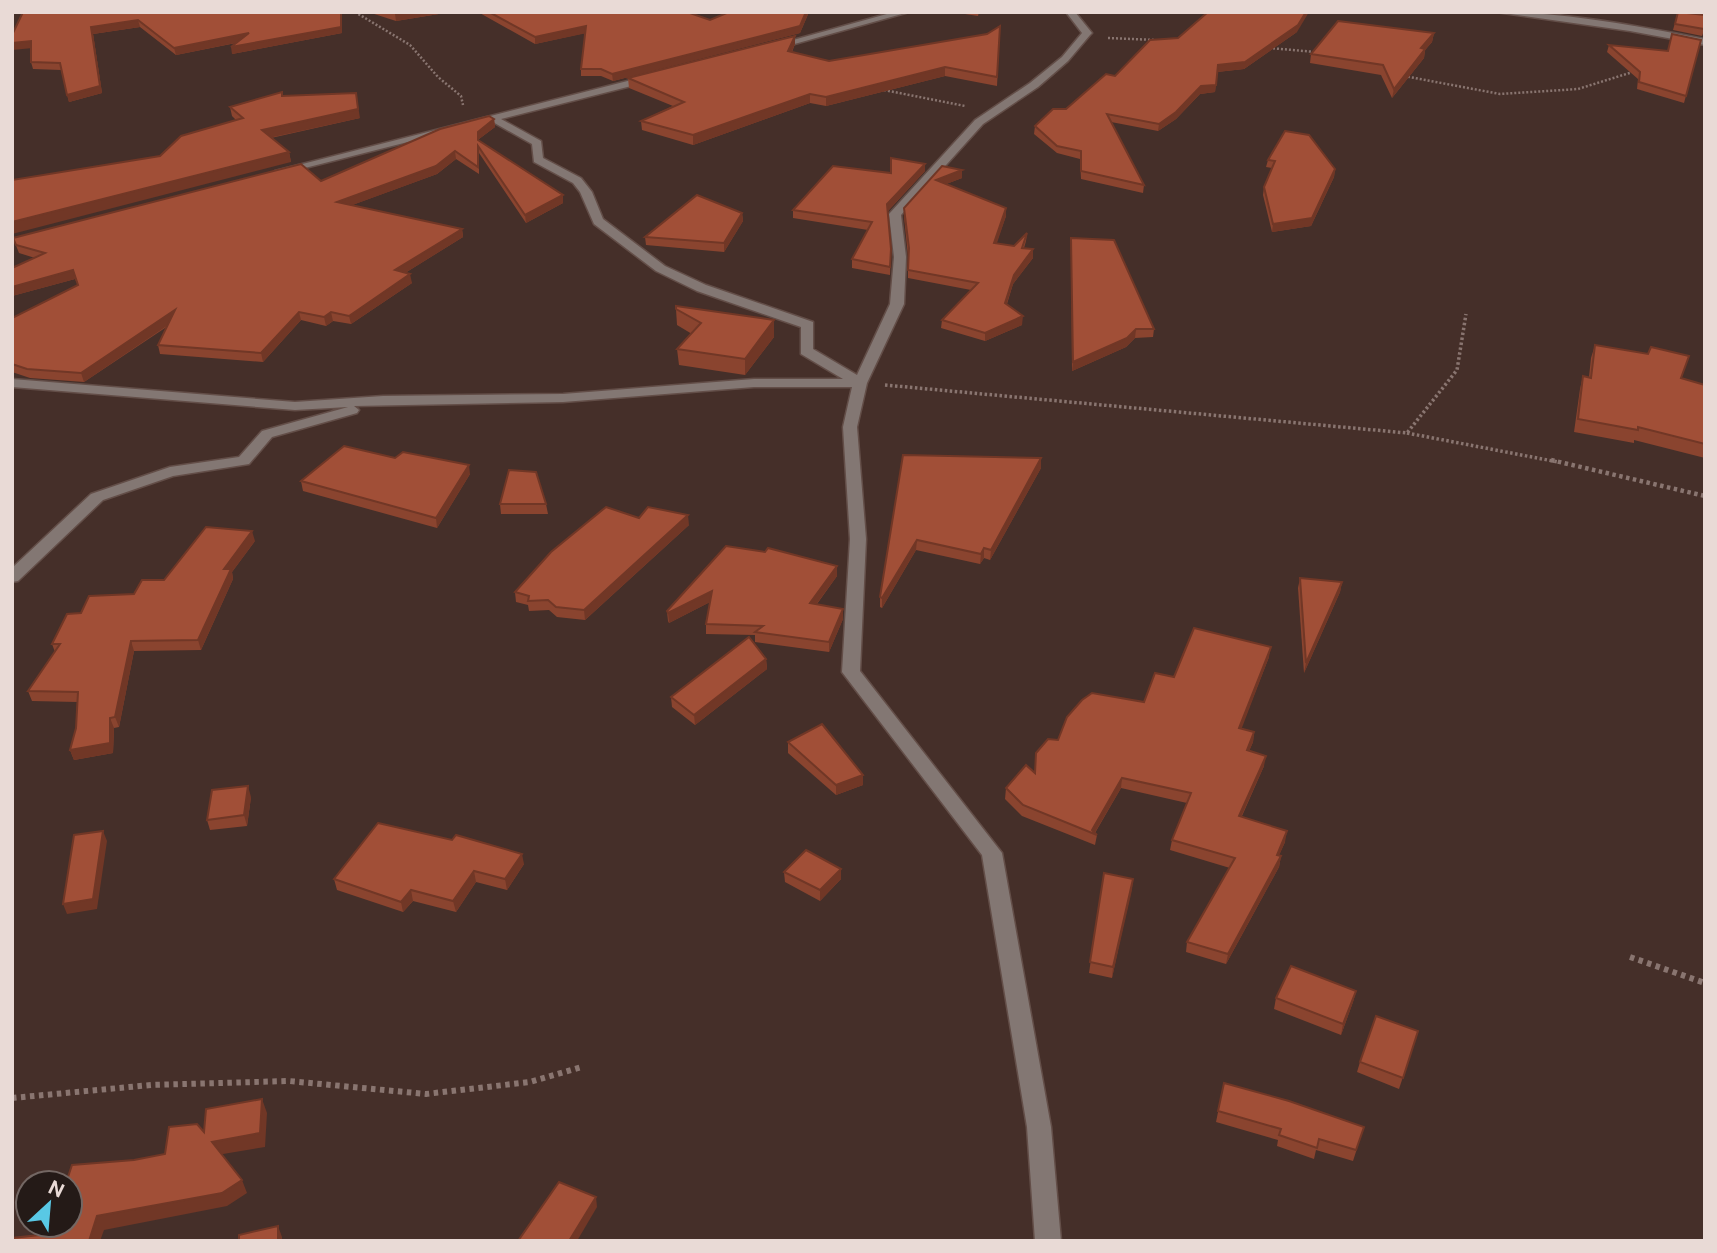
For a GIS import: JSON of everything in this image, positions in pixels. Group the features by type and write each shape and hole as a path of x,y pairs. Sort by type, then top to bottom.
{"street":[{"path":"760,51 905,12"},
{"path":"1048,1241 1039,1127 992,853 851,672 858,538 850,427 860,383 897,304 900,257 895,215 979,122 1034,85 1065,59 1087,33 1070,12"},
{"path":"1500,12 1630,28 1705,42"},
{"path":"268,174 667,74"},
{"path":"492,118 537,143 538,160 570,175 585,190 596,218 640,255 680,281 808,325 806,351 860,383"},
{"path":"12,383 295,406 383,400 563,398 754,383 860,383"},
{"path":"12,578 97,497 170,472 244,461 267,434 383,400"}],"path":[{"path":"355,12 410,45 438,77 461,96 463,107 492,118"},
{"path":"1087,33 1115,40 1159,40"},
{"path":"1266,48 1323,52"},
{"path":"1399,75 1500,94 1578,89 1644,69"},
{"path":"879,89 964,105 979,122"},
{"path":"1407,433 1457,370 1466,314"},
{"path":"860,383 1407,433 1528,455 1705,496"},
{"path":"1630,957 1705,983"},
{"path":"12,1098 151,1085 289,1081 426,1094 530,1082 583,1067"}],"building":[{"path":"23,12 341,12 341,27 231,47 249,33 174,48 138,20 91,27 100,86 67,95 60,63 31,62 31,41 12,43 12,35"},
{"path":"489,12 687,12 710,20 729,12 806,12 800,26 612,74 601,69 581,69 586,26 535,37"},
{"path":"1208,12 1306,12 1298,25 1245,62 1218,65 1216,85 1201,86 1176,112 1159,124 1107,114 1144,185 1081,171 1081,151 1057,146 1035,126 1053,109 1066,109 1106,74 1115,76 1150,40 1178,38"},
{"path":"1678,12 1705,15 1704,29 1675,24"},
{"path":"1338,21 1434,33 1394,89 1383,65 1311,54"},
{"path":"1000,26 997,77 945,67 826,97 810,94 693,135 641,121 684,102 628,78 795,36 788,51 829,61 987,34"},
{"path":"1672,34 1701,40 1686,96 1639,82 1640,72 1609,45 1668,51"},
{"path":"282,92 282,96 356,93 358,109 262,130 289,152 12,222 12,180 160,156 181,136 243,118 230,107"},
{"path":"489,116 494,119 478,132 478,140 563,195 525,215 478,146 478,167 455,151 436,166 337,202 462,229 395,270 410,274 349,316 331,312 324,317 299,312 261,353 158,345 175,310 81,373 27,369 12,364 12,318 78,285 73,270 12,287 12,268 45,253 16,245 13,238 301,164 321,181 440,129"},
{"path":"1285,131 1309,135 1335,169 1312,218 1273,224 1264,187 1275,161 1268,160"},
{"path":"891,158 925,164 887,204 890,267 852,259 872,222 793,210 833,166 891,173"},
{"path":"942,166 962,170 936,180 1006,208 994,243 1014,246 1027,233 1022,248 1033,249 1014,275 1005,303 1023,316 985,333 942,320 978,283 908,270 909,248 904,208"},
{"path":"697,195 742,213 724,243 645,237"},
{"path":"1071,238 1114,240 1154,329 1136,329 1127,338 1073,362"},
{"path":"676,306 774,320 745,359 677,349 701,323 676,309"},
{"path":"1595,345 1648,354 1651,347 1689,356 1681,378 1705,385 1705,444 1638,427 1638,430 1578,419 1583,376 1591,378"},
{"path":"344,446 395,458 403,452 469,465 436,518 301,481"},
{"path":"903,455 1041,458 991,550 984,548 981,554 917,540 882,598 880,597"},
{"path":"509,470 536,472 546,504 500,504"},
{"path":"606,507 639,518 648,507 688,515 584,610 556,607 548,600 528,601 529,596 515,592 551,552"},
{"path":"206,527 252,531 224,569 231,569 198,640 131,641 115,717 110,718 110,743 70,750 76,728 78,692 28,691 60,644 52,644 67,614 81,613 89,596 134,594 142,580 164,580"},
{"path":"726,546 765,552 768,548 837,566 810,603 843,609 829,642 755,632 763,626 706,624 712,591 668,613"},
{"path":"1300,578 1342,582 1306,663"},
{"path":"1194,628 1271,647 1239,728 1254,732 1247,750 1266,756 1239,816 1287,831 1277,855 1281,856 1228,954 1187,942 1235,858 1172,840 1191,793 1122,778 1092,830 1097,835 1023,805 1006,788 1026,765 1035,773 1036,753 1048,739 1058,740 1067,717 1092,693 1144,702 1155,673 1174,677"},
{"path":"749,637 766,659 694,715 671,697"},
{"path":"822,724 863,775 836,785 788,742"},
{"path":"248,786 244,815 207,820 212,790"},
{"path":"378,823 452,840 456,835 522,854 505,879 474,871 453,901 411,890 401,902 334,879"},
{"path":"103,831 93,899 63,904 74,835"},
{"path":"806,850 841,869 820,890 784,872"},
{"path":"1104,873 1133,879 1113,967 1090,962"},
{"path":"1291,966 1356,991 1343,1024 1276,998"},
{"path":"1376,1016 1418,1031 1403,1078 1360,1062"},
{"path":"1224,1083 1289,1101 1364,1127 1356,1150 1319,1139 1317,1148 1279,1135 1281,1129 1218,1111"},
{"path":"262,1099 260,1133 212,1142 242,1180 222,1193 97,1216 89,1241 12,1241 14,1238 84,1239 84,1169 71,1169 72,1165 134,1160 165,1154 169,1127 197,1124 204,1132 206,1109"},
{"path":"559,1182 596,1197 569,1241 518,1241"},
{"path":"278,1226 278,1241 239,1241 239,1235"}]}
